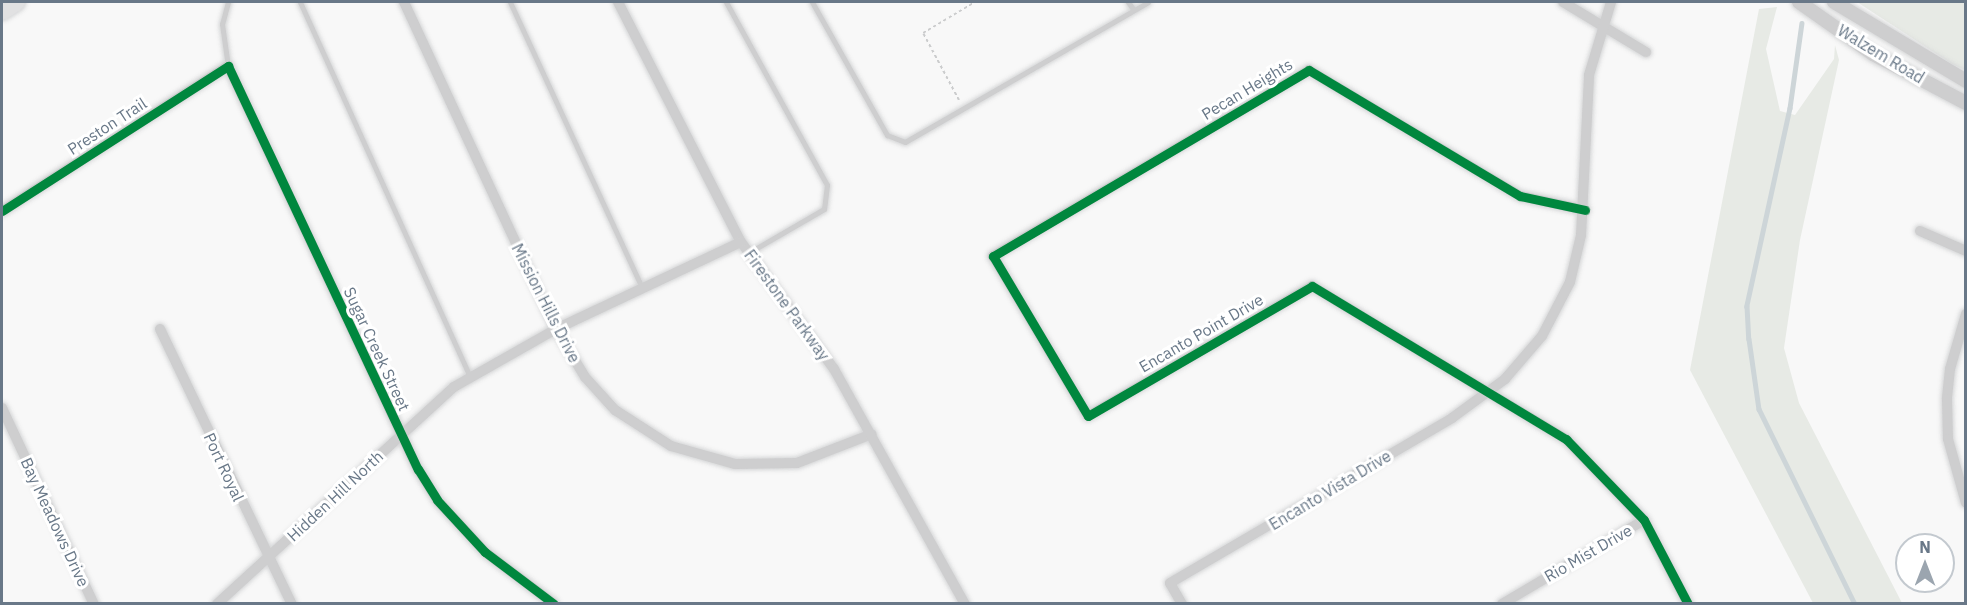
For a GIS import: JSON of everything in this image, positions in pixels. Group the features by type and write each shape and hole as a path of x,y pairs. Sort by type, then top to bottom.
{"street":[{"name":"Mission Hills Drive","path":"404,2 556,329 585,377 615,410 651,436 692,454 735,464 797,463 872,434"},
{"name":"Firestone Parkway","path":"618,2 741,242 834,369 872,434 960,602"},
{"path":"1563,2 1646,52"},
{"path":"1488,394 1530,351 1561,302 1585,210 1589,75 1601,26 1611,2"},
{"name":"Walzem Road","path":"1799,2 1873,54 1965,103"},
{"name":"Walzem Road","path":"1834,2 1965,81"},
{"name":"Preston Trail","path":"2,211 228,66"},
{"name":"Sugar Creek Street","path":"228,66 401,435 437,500 460,526 515,578 554,603"},
{"name":"Pecan Heights","path":"993,256 1309,70 1520,196 1585,210"},
{"path":"1920,231 1965,251"},
{"name":"Hidden Hill North","path":"217,603 401,435 470,377 556,329 741,242"},
{"name":"Encanto Point Drive","path":"993,256 1089,416 1312,286 1488,394 1566,438 1644,520 1688,603"},
{"path":"1965,314 1950,369 1947,399 1948,438 1965,503"},
{"name":"Port Royal","path":"160,329 267,558 292,603"},
{"name":"Encanto Vista Drive","path":"1182,603 1170,583 1488,394"},
{"name":"Bay Meadows Drive","path":"2,408 94,603"},
{"name":"Rio Mist Drive","path":"1502,603 1644,520"}],"lane":[{"path":"228,2 222,24 228,66"},
{"path":"300,2 470,377"},
{"path":"510,2 642,288"},
{"path":"726,2 827,185 824,209 748,253"},
{"path":"812,2 895,141 905,142 1148,2"},
{"path":"1128,2 1133,9"}],"path":[{"path":"963,108 923,33 975,2"}],"shaded area":[{"path":"1857,2 1965,2 1965,70 1952,64"},
{"path":"1777,7 1766,49 1780,111 1795,115 1834,59 1835,45 1839,60 1800,240 1784,348 1799,403 1902,603 1813,603 1690,370 1759,9"}],"waterway":[{"path":"1802,23 1790,108 1747,306 1749,339 1759,409 1855,604"}],"cycle path":[{"path":"2,211 228,66 418,469 437,500 485,552 554,604"},
{"path":"1585,210 1520,196 1309,70 993,256 1088,416 1312,286 1566,439 1644,520 1688,604"}]}
